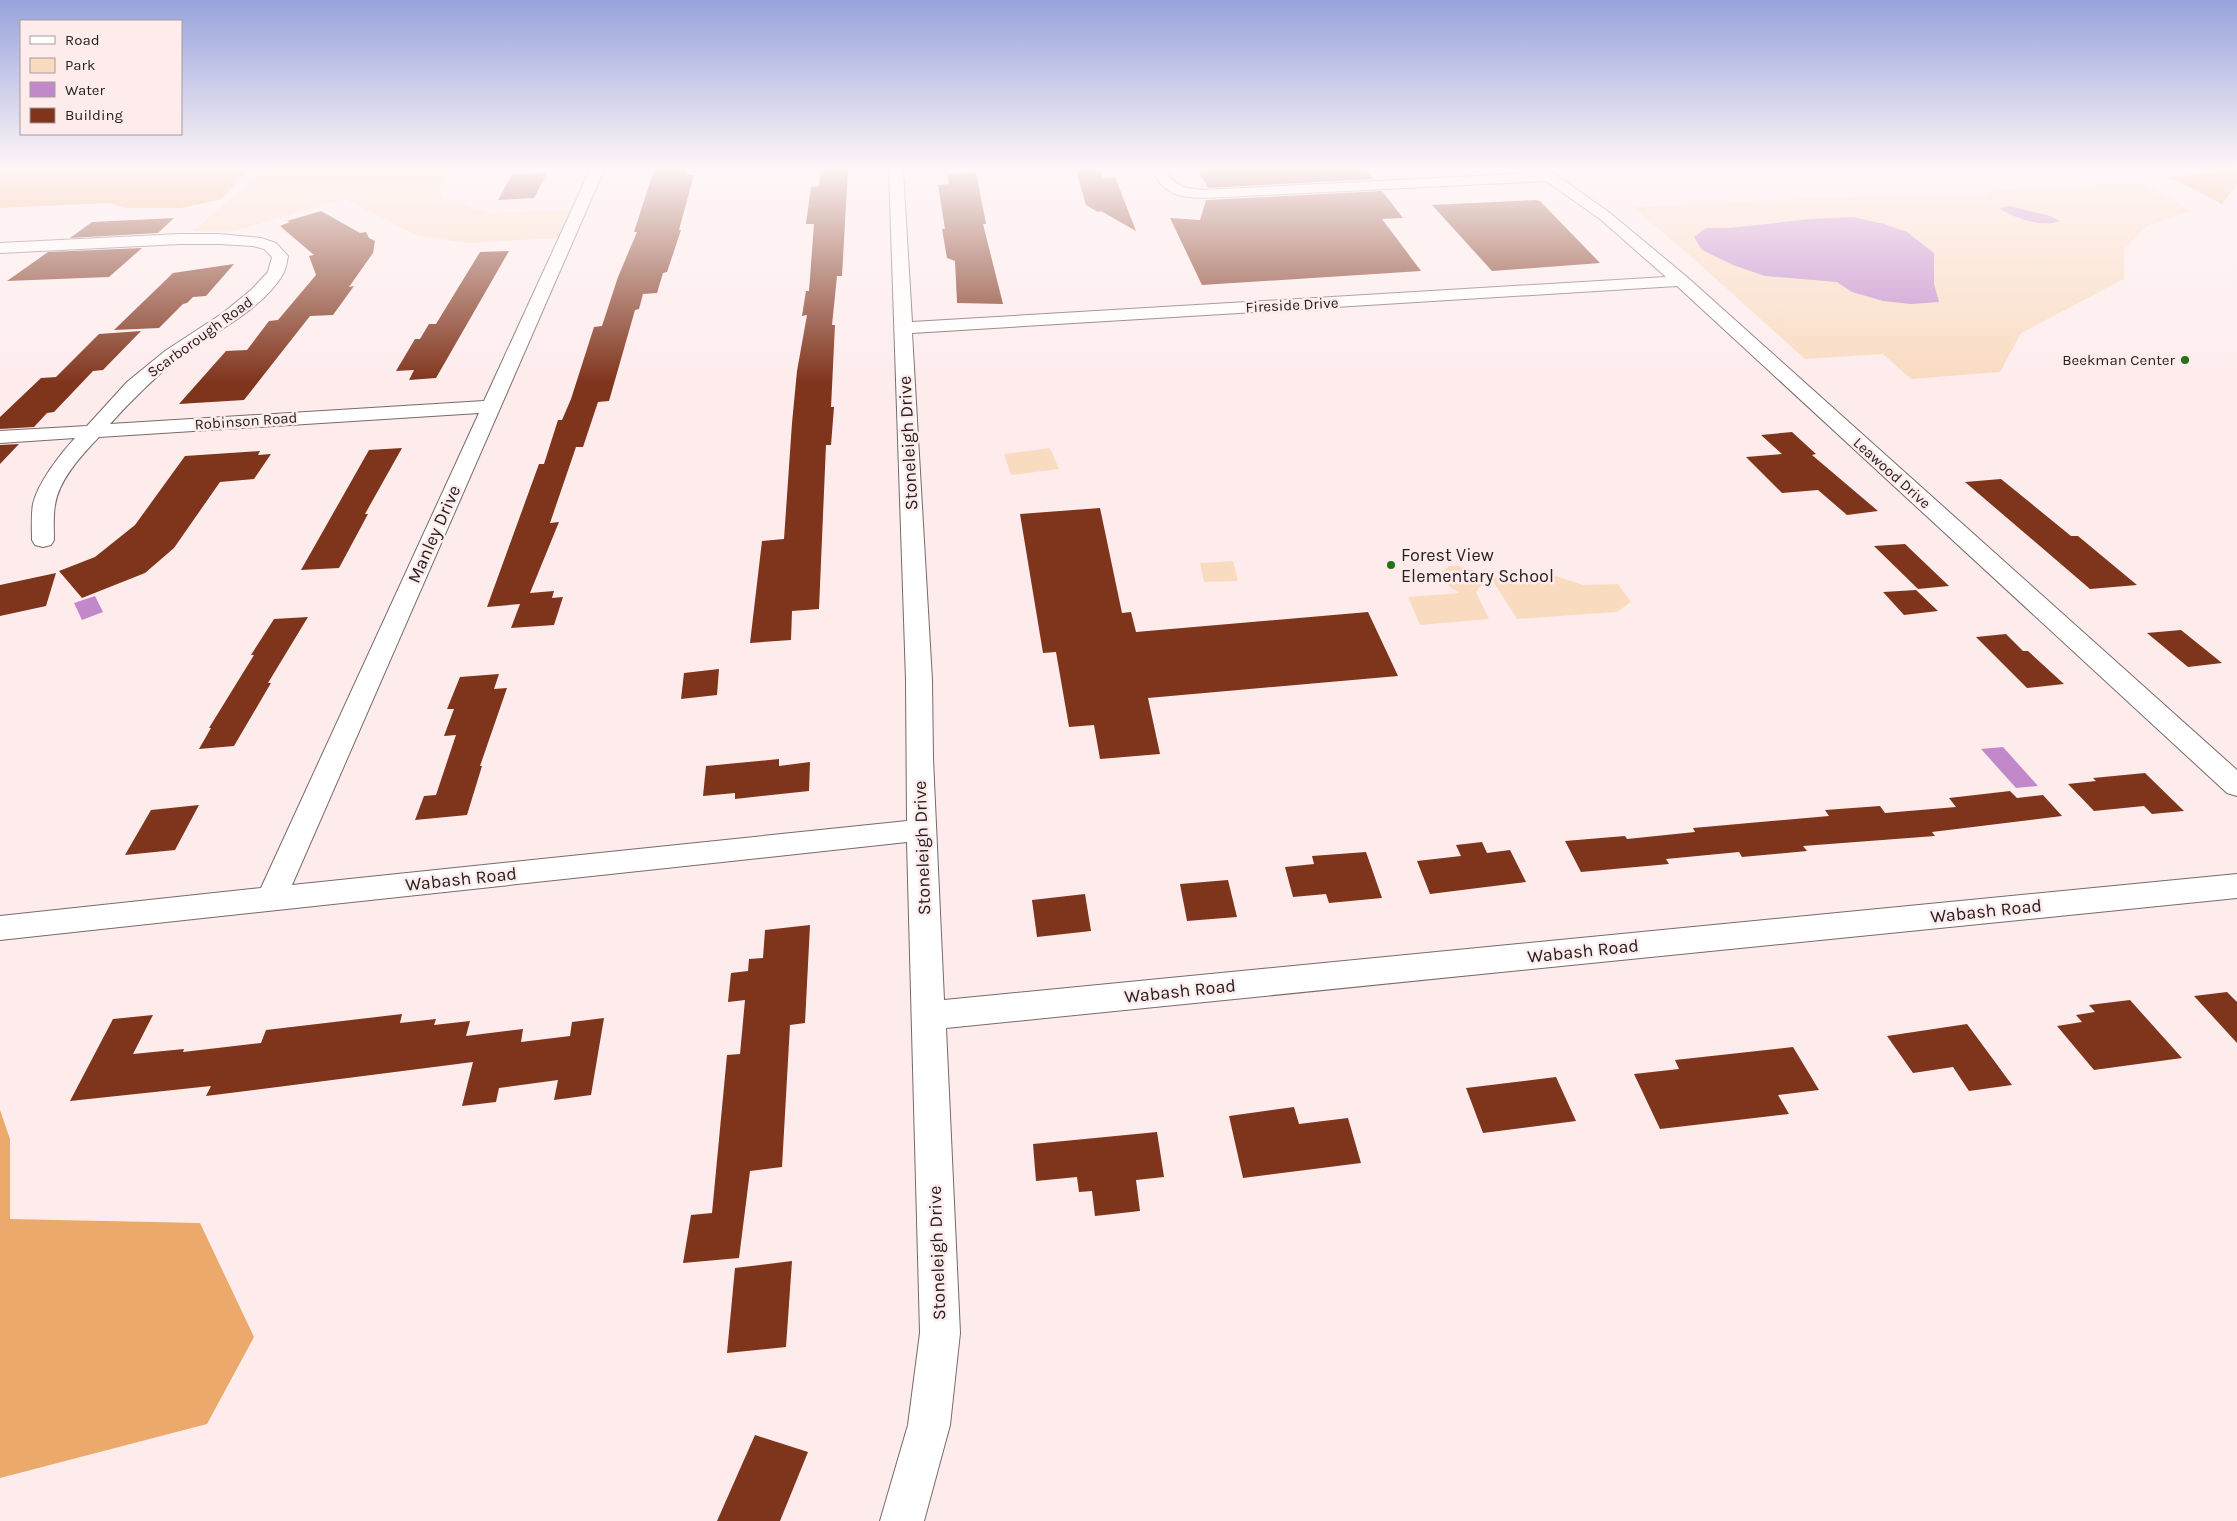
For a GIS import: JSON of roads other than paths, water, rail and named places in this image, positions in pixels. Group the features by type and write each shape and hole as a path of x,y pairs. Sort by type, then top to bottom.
{"street":[{"name":"Scarborough Road","path":"0,248 140,241"},
{"name":"Scarborough Road","path":"43,540 44,504 52,485 70,456 134,386 170,355 229,317 257,294 276,273 280,256 270,246 255,242 230,241"},
{"name":"Manley Drive","path":"271,899 565,241"},
{"name":"Stoneleigh Drive","path":"899,241 919,680 922,830 940,1333 929,1425 902,1521"},
{"name":"Leawood Drive","path":"1634,241 1681,281 2237,786"},
{"name":"Fireside Drive","path":"902,328 1681,281"},
{"name":"Robinson Road","path":"0,437 491,406"},
{"name":"Wabash Road","path":"0,928 922,830"},
{"name":"Wabash Road","path":"929,1016 2237,886"}],"water":[{"path":"1696,241 1919,241 1934,253 1934,284 1939,302 1911,304 1883,301 1852,292 1837,282 1765,276 1733,265 1702,250"},
{"path":"95,596 103,612 82,620 74,603"},
{"path":"2003,747 2038,786 2016,788 1981,749"}],"place":[{"name":"Beekman Center","path":"2185,360"},
{"name":"Forest View Elementary School","path":"1391,565"}]}
